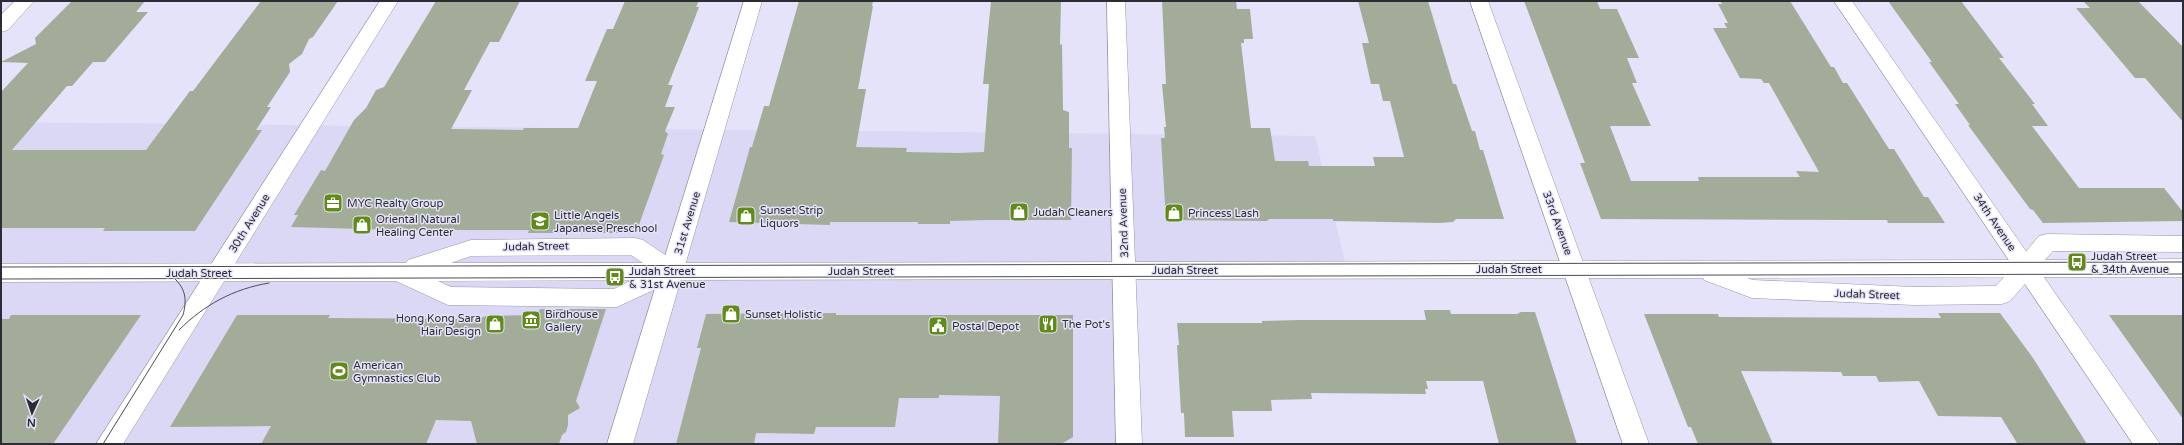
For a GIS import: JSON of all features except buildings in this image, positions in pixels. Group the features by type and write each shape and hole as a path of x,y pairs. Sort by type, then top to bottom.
{"street":[{"path":"1,26 25,1"},
{"name":"30th Avenue","path":"109,444 389,1"},
{"name":"31st Avenue","path":"620,444 753,1"},
{"name":"32nd Avenue","path":"1116,1 1129,444"},
{"name":"33rd Avenue","path":"1479,1 1636,444"},
{"name":"34th Avenue","path":"1843,1 2147,444"},
{"name":"Judah Street","path":"397,272 448,296 617,298 672,271 1574,269 1699,269 1752,289 1921,296 2002,295 2047,242 2183,244"},
{"name":"Judah Street","path":"1,273 397,272 471,248 536,246 635,246 672,271"},
{"path":"2026,268 2183,268"}],"shaded area":[{"path":"1,122 1315,136 1347,270 1124,270 1129,444 1,444"}],"tram line":[{"path":"1,267 2183,262"},
{"path":"175,279 2183,274"},
{"path":"1,279 175,279"},
{"path":"103,444 183,315 185,304 184,295 181,286 175,279"},
{"path":"179,330 199,313 220,299 243,289 269,283"}],"place":[{"name":"MYC Realty Group","path":"333,203"},
{"name":"Judah Cleaners","path":"1019,212"},
{"name":"Princess Lash","path":"1174,213"},
{"name":"Sunset Strip Liquors","path":"746,216"},
{"name":"Little Angels Japanese Preschool","path":"540,221"},
{"name":"Oriental Natural Healing Center","path":"362,225"},
{"name":"Judah Street & 34th Avenue","path":"2077,262"},
{"name":"Judah Street & 31st Avenue","path":"615,277"},
{"name":"Sunset Holistic","path":"731,314"},
{"name":"Birdhouse Gallery","path":"531,320"},
{"name":"Hong Kong Sara Hair Design","path":"495,324"},
{"name":"The Pot's","path":"1048,324"},
{"name":"Postal Depot","path":"938,326"},
{"name":"American Gymnastics Club","path":"339,371"}]}
